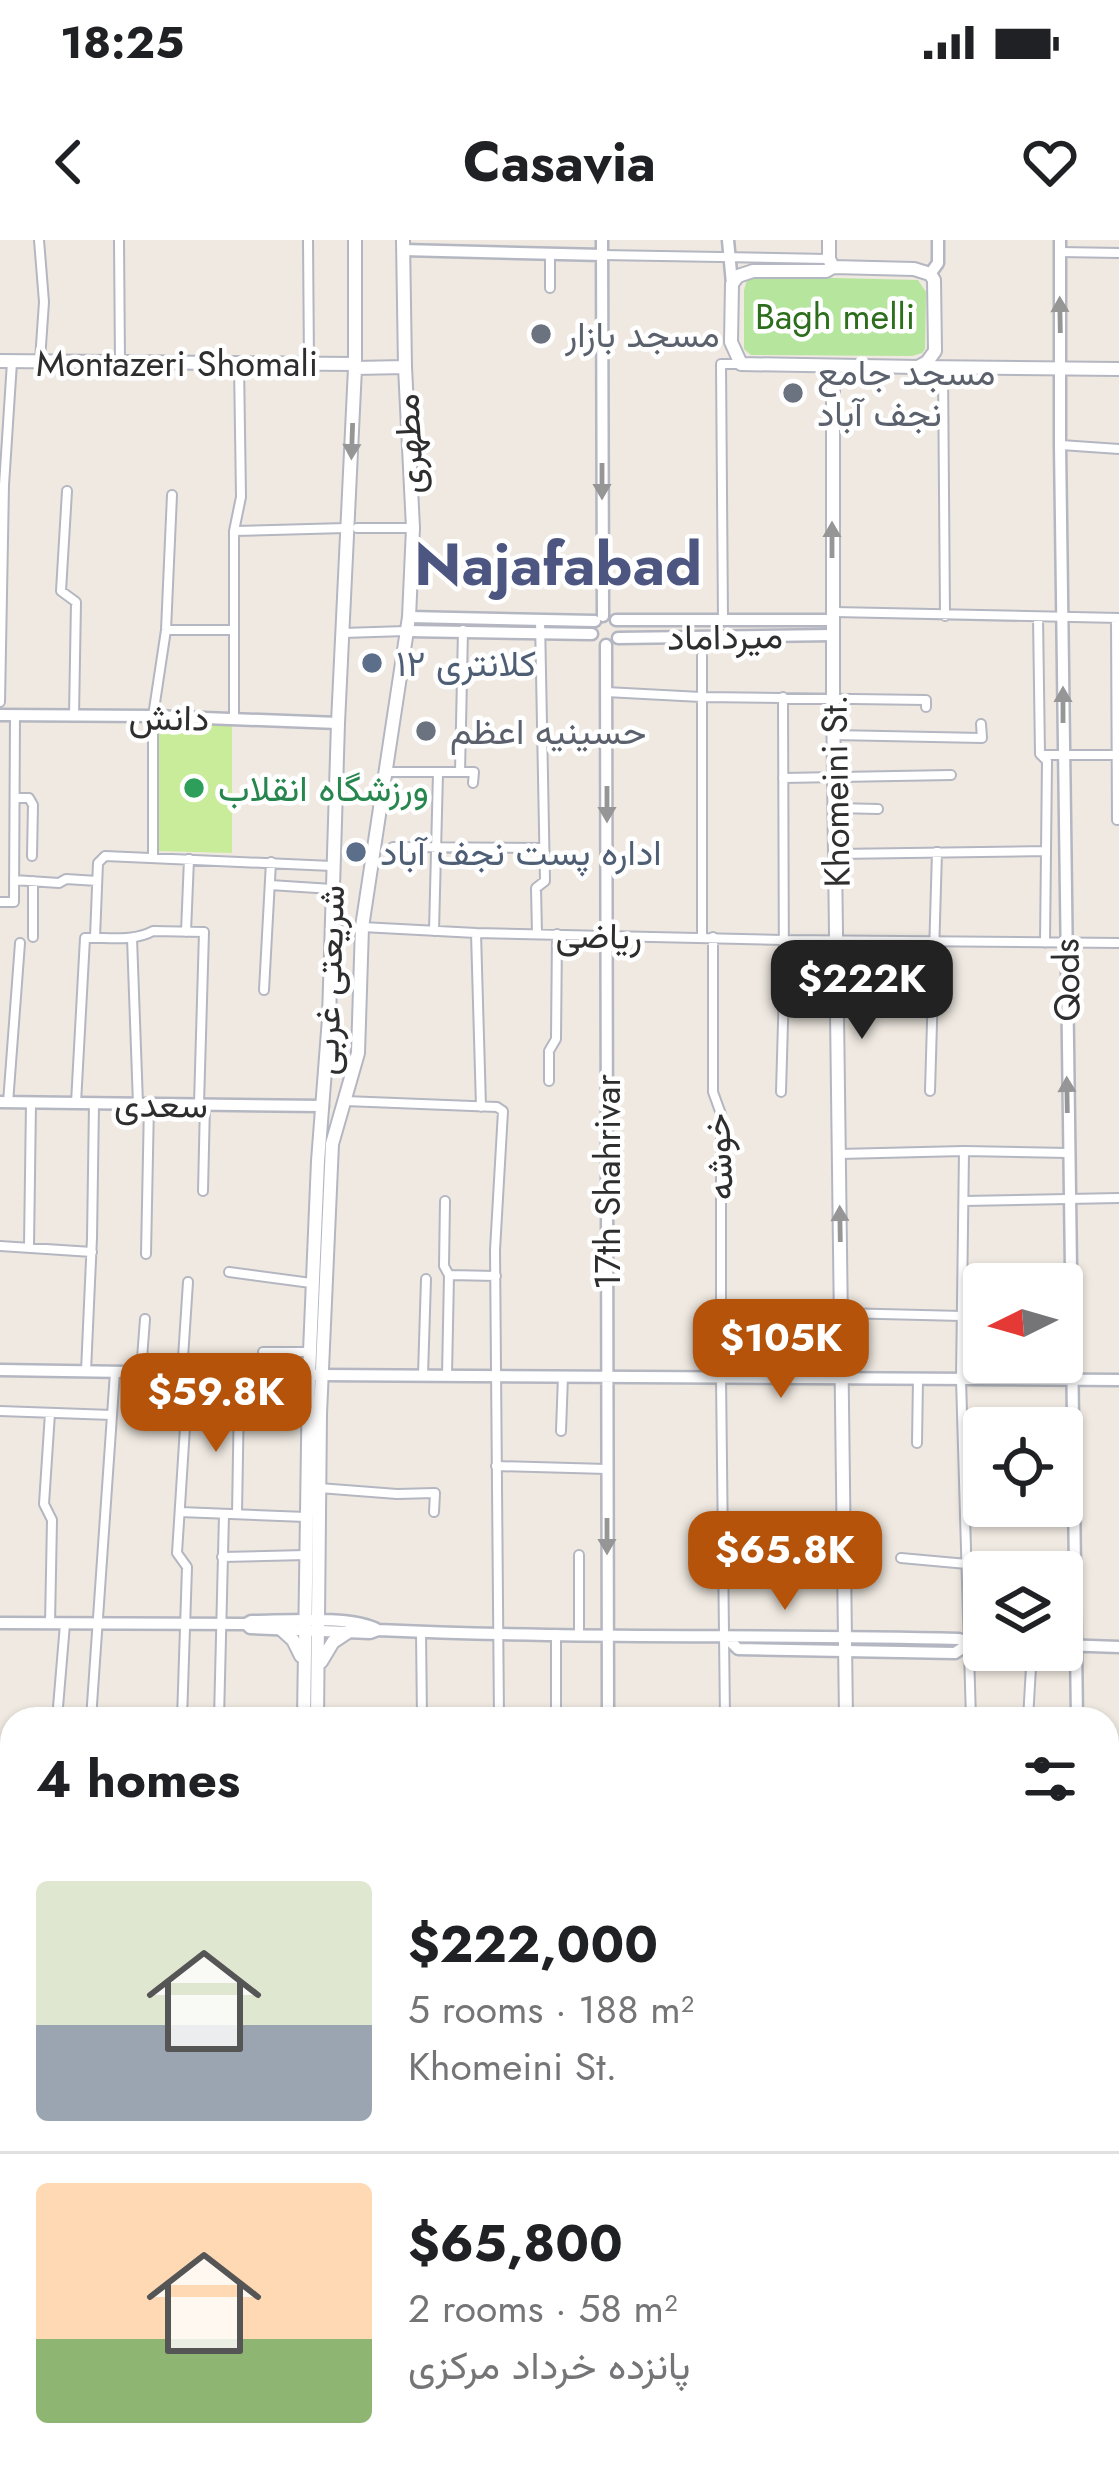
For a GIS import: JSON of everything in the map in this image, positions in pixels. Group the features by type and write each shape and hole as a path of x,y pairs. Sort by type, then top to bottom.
{"main road":[{"name":"شریعتی غربی","path":"306,1707 320,1488 310,1352 338,723 352,528 355,240"},
{"path":"829,240 831,263 826,271 753,271 731,284 731,342 741,364 1119,369"},
{"name":"مطهری","path":"332,1144 358,1053 360,928 408,624 413,528 403,245"},
{"path":"831,263 930,274 934,280 934,351 918,367"},
{"name":"Montazeri Shomali","path":"6,362 405,364"},
{"name":"Khomeini St.","path":"832,366 846,1707"},
{"name":"شریعتی غربی","path":"312,1625 306,1517 332,1144"},
{"path":"281,1629 311,1668 348,1632"},
{"name":"شریعتی غربی","path":"311,1668 316,1707"}],"street":[{"path":"39,240 44,302 40,362"},
{"path":"119,240 120,363"},
{"path":"308,240 309,364"},
{"path":"601,623 620,628 618,638 606,645 597,642 601,623 602,240"},
{"path":"728,240 731,284"},
{"path":"930,274 938,263 938,240"},
{"path":"403,245 831,263"},
{"path":"1060,246 1119,253"},
{"name":"Qods","path":"1060,246 1070,1263"},
{"path":"550,252 550,288"},
{"path":"0,702 6,362"},
{"path":"234,718 234,531 241,497 239,364"},
{"path":"723,621 721,364 741,364"},
{"path":"943,367 945,616"},
{"path":"1060,445 1119,448"},
{"path":"67,491 62,590 76,602 74,716"},
{"path":"153,857 153,716 166,630 172,495"},
{"path":"234,531 413,528"},
{"path":"1038,617 1040,754 1046,761 1045,943"},
{"path":"343,633 392,631 408,624 1118,618 1117,820"},
{"name":"میرداماد","path":"618,638 833,622"},
{"path":"460,772 463,626"},
{"path":"537,934 536,888 545,881 540,626"},
{"path":"166,630 233,630"},
{"name":"17th Shahrivar","path":"606,645 608,1707"},
{"path":"702,656 702,937"},
{"path":"606,692 926,700 926,707"},
{"path":"781,1092 783,698"},
{"name":"دانش","path":"0,715 338,723"},
{"path":"0,902 14,902 15,715"},
{"path":"834,735 982,738 981,724"},
{"path":"1040,754 1118,755"},
{"path":"387,772 474,772 473,783"},
{"path":"434,931 438,772"},
{"path":"783,778 951,776"},
{"path":"15,797 29,798 33,805 32,856"},
{"path":"835,808 878,809"},
{"path":"393,847 544,848"},
{"path":"836,854 1046,851"},
{"path":"930,1091 937,852"},
{"path":"95,937 98,863 105,856 332,866"},
{"path":"186,932 189,859"},
{"path":"264,990 271,862"},
{"path":"14,880 98,881"},
{"path":"33,881 34,937"},
{"path":"270,885 332,889"},
{"name":"ریاضی","path":"331,918 347,926 360,922 360,928 476,933 1119,943"},
{"path":"331,944 342,931 360,928"},
{"path":"76,1103 85,938 204,932 203,1191"},
{"path":"476,933 481,1106"},
{"path":"549,1081 549,1052 556,1039 556,934"},
{"name":"خوشه","path":"713,937 712,1092 722,1114 725,1707"},
{"path":"132,938 143,1104 146,1254"},
{"path":"4,1102 20,943"},
{"path":"345,1101 497,1107 502,1111 495,1376 499,1707"},
{"name":"سعدی","path":"4,1102 322,1106"},
{"path":"29,1246 31,1103"},
{"path":"86,1371 94,1103"},
{"path":"964,1151 961,1379 968,1551"},
{"path":"839,1154 1068,1153"},
{"path":"964,1201 1119,1198"},
{"path":"445,1201 447,1376"},
{"path":"0,1246 92,1252"},
{"path":"229,1272 313,1284"},
{"path":"448,1275 496,1276"},
{"path":"423,1375 426,1279"},
{"path":"182,1372 188,1282"},
{"path":"841,1313 962,1316"},
{"path":"141,1372 145,1319"},
{"path":"263,1352 310,1352"},
{"path":"0,1370 961,1379"},
{"path":"92,1707 115,1372"},
{"path":"561,1431 563,1376"},
{"path":"917,1379 917,1443"},
{"path":"1083,1380 1119,1380"},
{"name":"Qods","path":"1069,1551 1071,1383"},
{"path":"182,1707 187,1567 177,1553 187,1396 276,1396"},
{"path":"237,1514 239,1396"},
{"path":"0,1411 112,1414"},
{"path":"50,1413 44,1504 52,1520 50,1624"},
{"path":"496,1466 607,1469"},
{"path":"320,1488 435,1492 434,1512"},
{"path":"180,1512 306,1517"},
{"path":"219,1707 224,1514"},
{"path":"223,1557 306,1555"},
{"path":"579,1555 579,1634"},
{"path":"901,1558 963,1564"},
{"path":"0,1623 251,1621 370,1625 378,1630"},
{"path":"59,1707 64,1624"},
{"path":"246,1624 281,1629 312,1625 370,1633 726,1637 737,1648 845,1643 955,1653 963,1650"},
{"path":"422,1632 422,1707"},
{"path":"556,1634 556,1707"},
{"path":"1083,1646 1119,1647"},
{"path":"972,1707 975,1671"},
{"path":"1029,1707 1031,1671"},
{"name":"Qods","path":"1071,1671 1076,1707"}],"green space":[{"name":"Bagh melli","path":"755,276 918,280 926,292 925,349 912,356 751,355 744,349 744,290 747,280"},
{"name":"ورزشگاه انقلاب","path":"157,722 232,724 232,853 157,851"}],"place":[{"name":"مسجد بازار","path":"541,334"},
{"name":"مسجد جامع نجف آباد","path":"793,393"},
{"name":"کلانتری ۱۲","path":"372,663"},
{"name":"حسینیه اعظم","path":"426,731"},
{"name":"ورزشگاه انقلاب","path":"194,788"},
{"name":"اداره پست نجف آباد","path":"356,852"}],"district":[{"name":"Najafabad","path":"558,564"}]}
